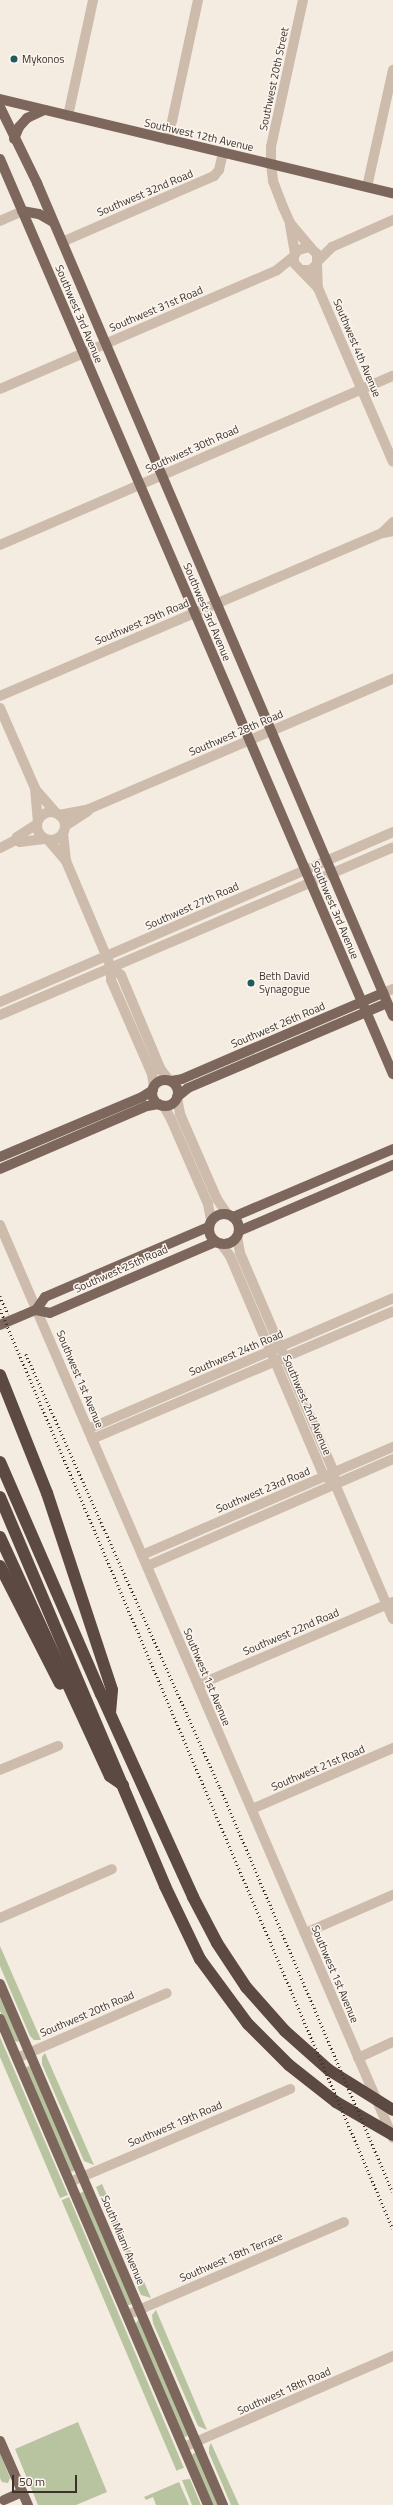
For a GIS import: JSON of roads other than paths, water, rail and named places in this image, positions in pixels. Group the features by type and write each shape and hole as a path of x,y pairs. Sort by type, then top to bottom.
{"highway":[{"path":"0,1375 47,1493 112,1690 110,1713"},
{"path":"0,1462 110,1713 204,1920 246,1987 285,2031 307,2051 356,2088 393,2110"},
{"path":"0,1497 190,1940 212,1977 248,2024 288,2065 319,2090 354,2114 393,2136"},
{"path":"0,1537 110,1776 124,1785"},
{"path":"0,1566 73,1710 84,1720"}],"main road":[{"name":"Southwest 12th Avenue","path":"0,99 393,193"},
{"name":"Southwest 3rd Avenue","path":"0,107 14,139 37,183 326,861 383,993 390,1002 393,1016"},
{"path":"14,139 19,127 27,118 44,110"},
{"name":"Southwest 3rd Avenue","path":"0,159 393,1074"},
{"path":"22,211 39,214 53,222"},
{"name":"Southwest 26th Road","path":"170,1081 184,1078 361,1001 383,993"},
{"name":"Southwest 26th Road","path":"177,1097 188,1088 390,1002"},
{"path":"0,1157 142,1096 162,1080 170,1081 178,1090 177,1097 171,1104 146,1106 0,1169"},
{"path":"153,1088 154,1099 161,1105"},
{"path":"393,1149 230,1216 218,1215 210,1224 210,1237 218,1244 229,1244 238,1234 393,1165"},
{"path":"230,1216 238,1223 238,1234"},
{"name":"Southwest 25th Road","path":"0,1325 36,1310 45,1297 210,1224"},
{"name":"Southwest 25th Road","path":"36,1310 50,1314 218,1244"},
{"name":"South Miami Avenue","path":"0,1984 223,2505"},
{"path":"0,2019 208,2505"},
{"path":"0,2441 28,2505"},
{"path":"3,2499 22,2492"}],"street":[{"path":"68,116 93,0"},
{"path":"168,140 198,0"},
{"name":"Southwest 20th Street","path":"271,164 271,146 303,0"},
{"path":"368,187 393,70"},
{"name":"Southwest 32nd Road","path":"62,242 214,176 219,170 223,153"},
{"path":"271,164 275,186 290,223 295,254 294,263 300,270 310,270 332,247"},
{"path":"0,221 22,211"},
{"path":"295,254 301,248 332,247 393,220"},
{"path":"290,223 317,254 317,263"},
{"name":"Southwest 31st Road","path":"0,389 277,270 295,254"},
{"name":"Southwest 4th Avenue","path":"317,263 318,288 393,462"},
{"name":"Southwest 31st Road","path":"277,270 300,270"},
{"name":"Southwest 4th Avenue","path":"300,270 318,288"},
{"name":"Southwest 30th Road","path":"0,545 393,376"},
{"name":"Southwest 29th Road","path":"382,533 393,522"},
{"name":"Southwest 29th Road","path":"0,696 382,533 393,531"},
{"name":"Southwest 28th Road","path":"57,814 89,809 393,680"},
{"path":"0,708 35,788 57,814 64,830 66,861 107,956 111,967 111,980 152,1074 153,1088"},
{"path":"35,788 38,832 66,861"},
{"name":"Southwest 28th Road","path":"64,830 87,814 89,809"},
{"path":"0,848 16,840 38,822 44,814 57,814"},
{"path":"16,840 20,842 55,840 64,830"},
{"name":"Southwest 27th Road","path":"0,1002 393,832"},
{"path":"0,1015 393,847"},
{"path":"111,967 121,975 161,1070 170,1081"},
{"name":"Southwest 26th Road","path":"383,993 393,988"},
{"path":"177,1097 180,1114 217,1199 230,1216"},
{"path":"161,1105 171,1119 208,1204 210,1224"},
{"name":"Southwest 1st Avenue","path":"0,1225 358,2058 393,2136"},
{"name":"Southwest 2nd Avenue","path":"238,1234 240,1253 276,1349 275,1362 335,1484 390,1603 393,1619"},
{"name":"Southwest 2nd Avenue","path":"218,1244 229,1253 276,1349 285,1357 329,1474"},
{"name":"Southwest 24th Road","path":"88,1429 393,1298"},
{"name":"Southwest 24th Road","path":"92,1439 393,1311"},
{"name":"Southwest 23rd Road","path":"142,1555 393,1447"},
{"name":"Southwest 23rd Road","path":"147,1566 393,1459"},
{"name":"Southwest 22nd Road","path":"198,1685 390,1603"},
{"path":"0,1770 58,1746"},
{"name":"Southwest 21st Road","path":"252,1809 393,1748"},
{"path":"0,1918 112,1869"},
{"path":"305,1933 393,1896"},
{"name":"Southwest 20th Road","path":"17,2058 167,1993"},
{"path":"358,2058 393,2042"},
{"name":"Southwest 19th Road","path":"70,2182 290,2089"},
{"name":"Southwest 18th Terrace","path":"127,2315 344,2222"},
{"name":"Southwest 18th Road","path":"184,2447 393,2356"}],"railway":[{"path":"0,1296 8,1314"},
{"path":"0,1309 393,2229"},
{"path":"26,1354 220,1787 393,2192"}],"place":[{"name":"Mykonos","path":"14,59"},
{"name":"Beth David Synagogue","path":"251,983"}]}
